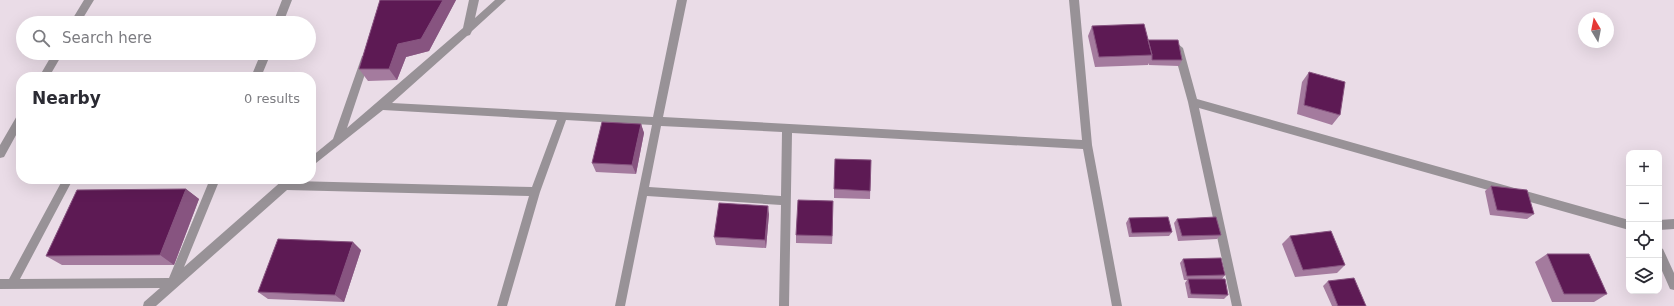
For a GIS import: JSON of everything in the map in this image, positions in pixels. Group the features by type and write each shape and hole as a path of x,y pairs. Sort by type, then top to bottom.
{"street":[{"path":"79,16 88,0"},
{"path":"281,16 287,0"},
{"path":"467,32 474,0"},
{"path":"316,159 381,106 467,32 501,0"},
{"path":"620,306 656,121 682,0"},
{"path":"1074,0 1087,145 1118,306"},
{"path":"1176,40 1192,102 1237,306"},
{"path":"337,142 367,52"},
{"path":"47,72 54,60"},
{"path":"258,72 263,60"},
{"path":"1192,102 1626,224"},
{"path":"381,106 1087,145"},
{"path":"502,306 535,192 563,116"},
{"path":"0,154 16,126"},
{"path":"784,306 787,128"},
{"path":"316,183 535,192"},
{"path":"12,284 65,184"},
{"path":"172,283 213,184"},
{"path":"148,306 172,283 286,184"},
{"path":"643,190 786,201"},
{"path":"1662,225 1674,224"},
{"path":"1662,258 1674,285"},
{"path":"0,284 172,283"}],"building":[{"path":"380,0 443,0 421,39 398,44 389,69 359,69"},
{"path":"1144,24 1152,55 1099,57 1092,26"},
{"path":"1148,40 1178,40 1182,60 1152,60"},
{"path":"1309,72 1345,82 1340,115 1304,105"},
{"path":"602,122 641,124 632,165 592,163"},
{"path":"835,159 871,160 870,191 834,189"},
{"path":"1491,186 1527,190 1534,214 1497,210"},
{"path":"186,189 160,255 46,256 77,190"},
{"path":"798,200 833,201 832,236 796,235"},
{"path":"719,203 768,206 765,240 714,237"},
{"path":"1168,217 1172,232 1132,233 1129,218"},
{"path":"1216,217 1221,235 1182,236 1177,219"},
{"path":"1331,231 1345,265 1303,270 1290,236"},
{"path":"278,239 353,242 335,295 258,292"},
{"path":"1547,254 1589,254 1607,294 1564,294"},
{"path":"1221,258 1225,275 1187,276 1183,259"},
{"path":"1354,278 1366,306 1338,306 1328,281"},
{"path":"1188,279 1225,279 1228,295 1191,294"}]}
